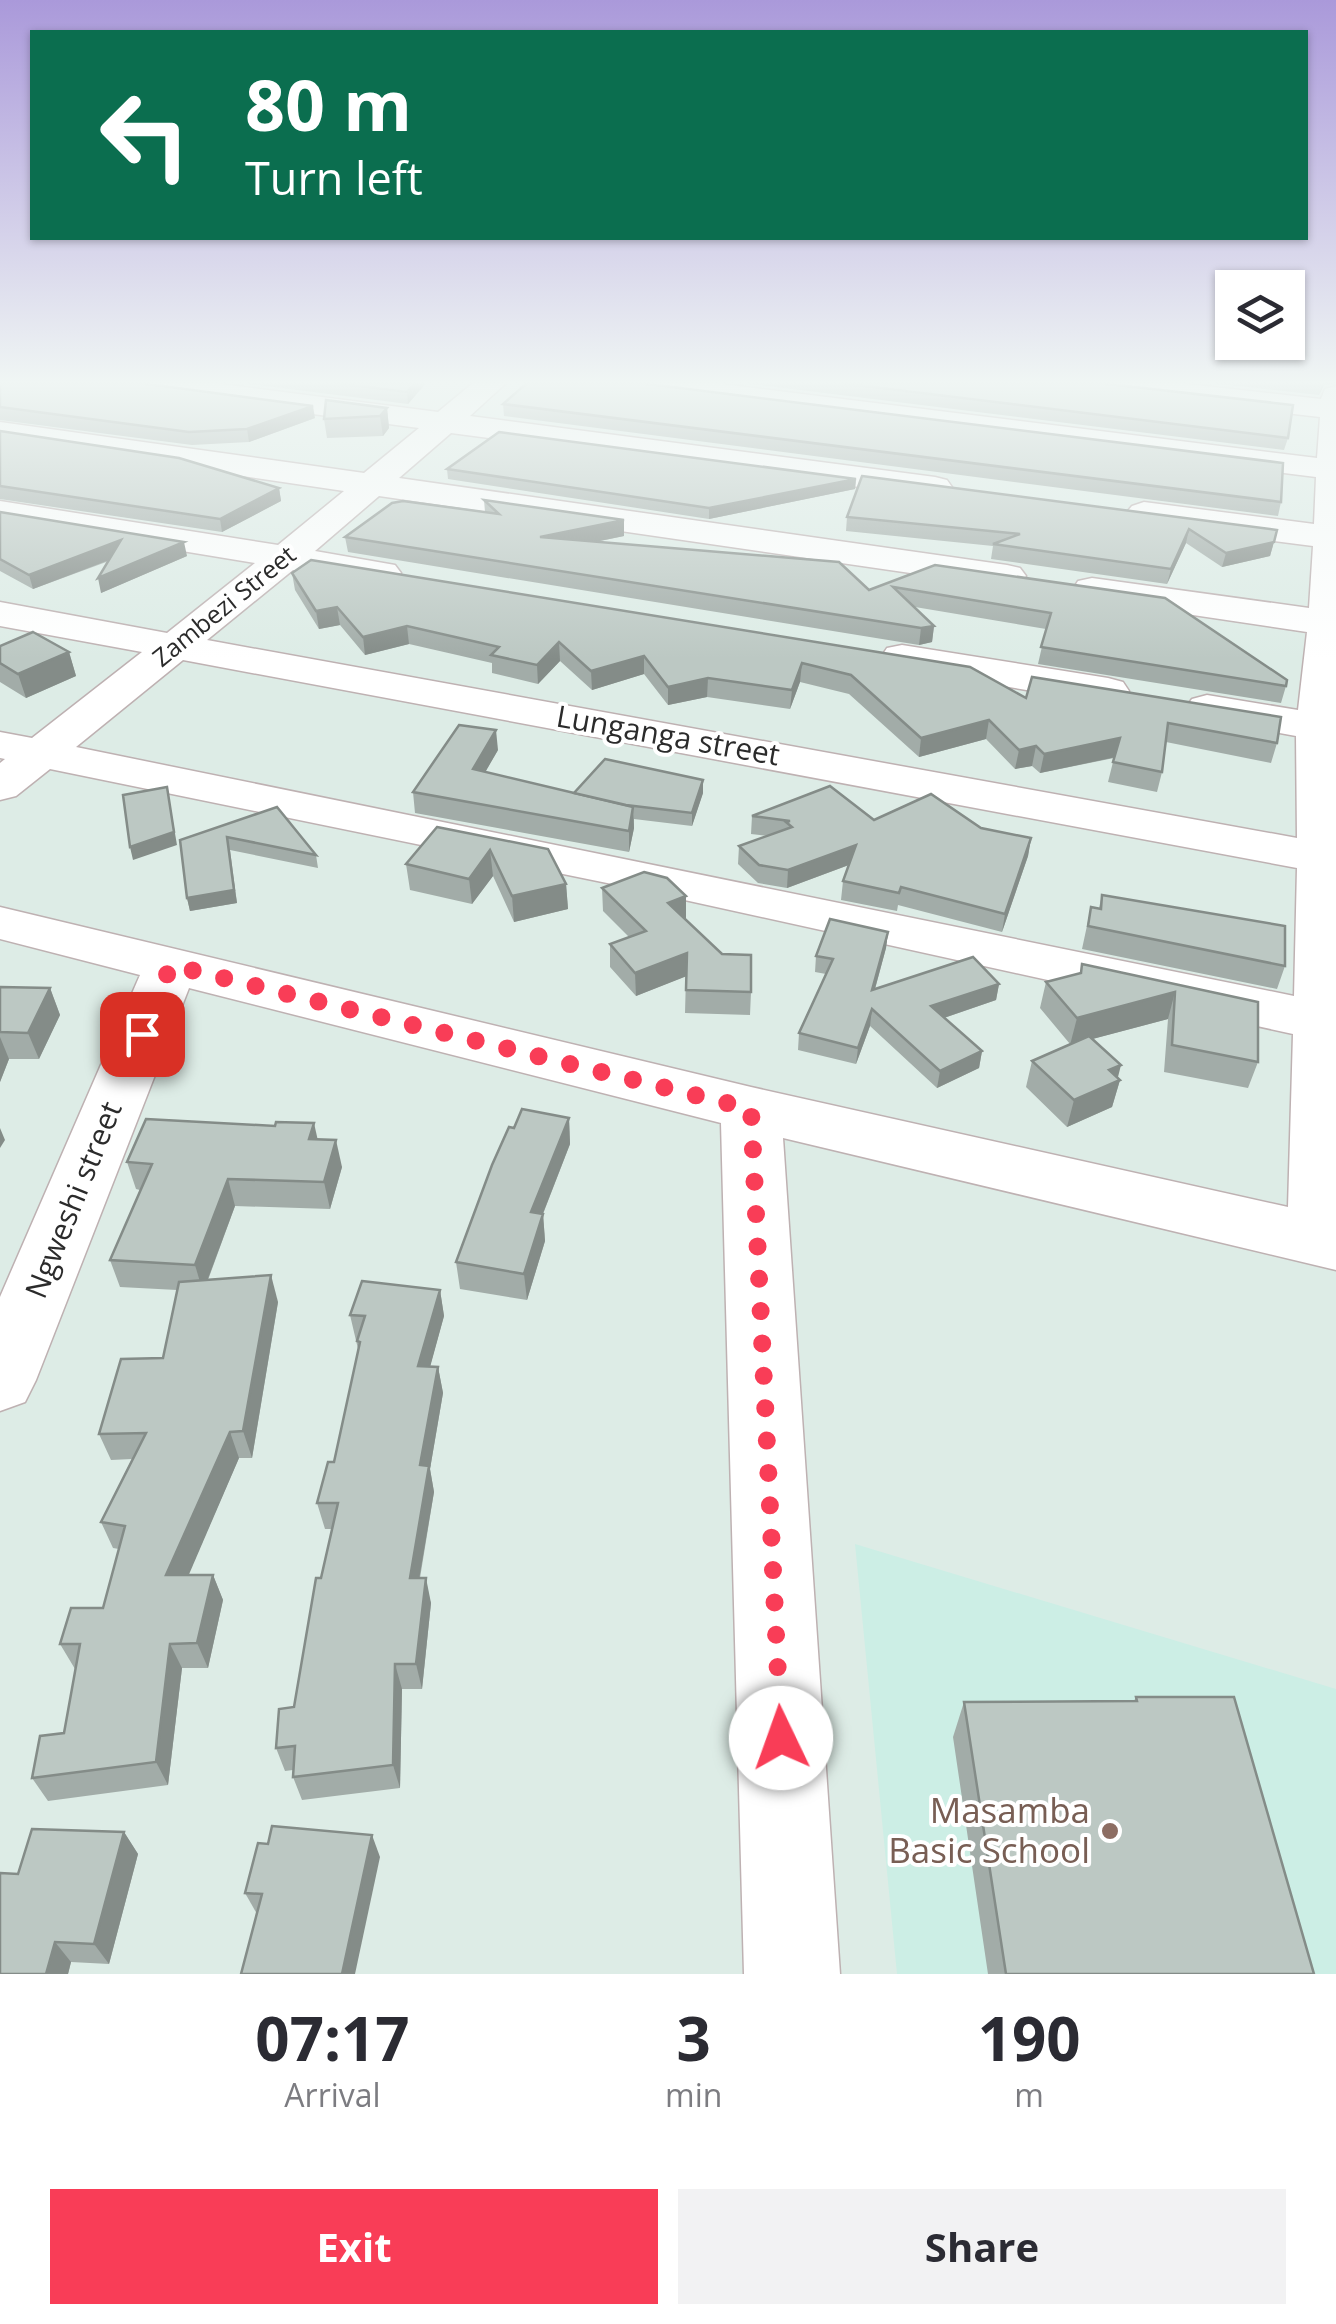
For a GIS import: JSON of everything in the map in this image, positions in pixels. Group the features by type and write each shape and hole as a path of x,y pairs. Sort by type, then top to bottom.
{"street":[{"path":"305,475 1332,623"},
{"name":"Zambezi Street","path":"0,786 20,749 176,646 384,475"},
{"path":"842,475 972,492"},
{"path":"0,923 751,1109 1328,1242 1329,859 1318,726 1332,623 1334,475"},
{"path":"1104,508 1334,537"},
{"path":"0,511 420,579"},
{"name":"Lunganga street","path":"0,614 1329,859"},
{"path":"862,650 1318,726"},
{"path":"20,749 632,873 1328,1022"},
{"name":"Ngweshi street","path":"0,1380 171,965"},
{"path":"751,1109 792,1974"}],"shaded area":[{"name":"Masamba Basic School","path":"855,1544 1336,1689 1336,1974 897,1974"}],"building":[{"path":"0,475 236,475 279,488 220,519 0,486"},
{"path":"488,475 827,475 856,479 709,508"},
{"path":"1068,475 1282,475 1281,502"},
{"path":"862,476 1277,530 1274,542 1226,553 1189,529 1171,569 993,544 1020,534 847,517"},
{"path":"484,500 624,520 540,537 839,562 869,590 935,565 1165,598 1287,680 1286,686 1041,647 1051,613 893,587 934,626 921,628 345,537 392,503 403,501 499,514"},
{"path":"0,512 184,542 98,578 121,540 29,575 0,559"},
{"path":"311,560 970,667 1026,698 1032,677 1281,717 1277,743 1168,723 1162,772 1113,762 1120,738 1044,754 1036,746 1019,750 989,720 921,738 851,675 802,663 792,690 708,678 668,687 644,656 591,671 559,642 537,665 491,655 499,647 407,626 363,637 337,607 316,611 292,573"},
{"path":"33,632 69,652 18,674 0,663 0,646"},
{"path":"459,725 496,730 473,769 633,807 629,831 413,792"},
{"path":"605,759 703,780 692,813 626,805 574,793"},
{"path":"830,786 874,820 931,794 981,828 1031,838 1005,914 901,887 899,893 843,881 856,845 788,870 759,865 739,846 792,827 786,822 790,821 752,816"},
{"path":"167,787 174,832 130,847 123,795"},
{"path":"277,807 316,855 227,837 234,890 187,898 180,840"},
{"path":"437,827 548,849 566,884 512,896 490,850 469,879 406,864"},
{"path":"644,872 667,878 686,896 668,903 722,954 751,955 751,992 686,990 687,953 635,973 610,944 646,931 602,888"},
{"path":"1102,895 1285,926 1285,966 1088,926 1091,907 1101,909"},
{"path":"830,919 888,932 872,990 973,957 999,984 931,1006 982,1051 940,1071 872,1009 858,1048 799,1033 833,959 816,956"},
{"path":"1082,964 1258,1002 1258,1062 1172,1045 1175,992 1077,1018 1046,982 1081,973"},
{"path":"0,987 50,988 28,1033 0,1032"},
{"path":"1089,1036 1121,1065 1109,1070 1120,1080 1074,1100 1032,1061"},
{"path":"522,1109 569,1118 531,1212 543,1214 524,1274 456,1262 492,1165"},
{"path":"146,1119 275,1126 276,1122 314,1123 309,1139 336,1140 324,1182 228,1179 195,1265 110,1260 152,1164 127,1162"},
{"path":"271,1275 243,1431 230,1432 166,1575 213,1575 197,1643 170,1644 156,1762 32,1778 40,1736 64,1733 80,1644 60,1644 71,1608 103,1608 125,1526 101,1522 146,1433 99,1434 121,1359 163,1358 179,1282"},
{"path":"362,1281 440,1290 418,1366 438,1367 420,1465 429,1466 410,1578 426,1578 416,1664 395,1664 393,1765 293,1777 295,1746 276,1748 279,1709 294,1707 316,1578 321,1578 338,1503 317,1503 328,1462 334,1462 360,1342 357,1341 365,1316 350,1315"},
{"path":"1136,1697 1234,1697 1314,1974 1006,1974 964,1702 1137,1701"},
{"path":"272,1826 372,1835 342,1974 241,1974 262,1894 245,1893 258,1843 268,1844"},
{"path":"32,1829 124,1832 94,1944 55,1942 46,1974 0,1974 0,1873 18,1874"}],"place":[{"name":"Masamba Basic School","path":"1110,1831"}],"route":[{"path":"142,1034 171,965 751,1109 781,1738"}]}
